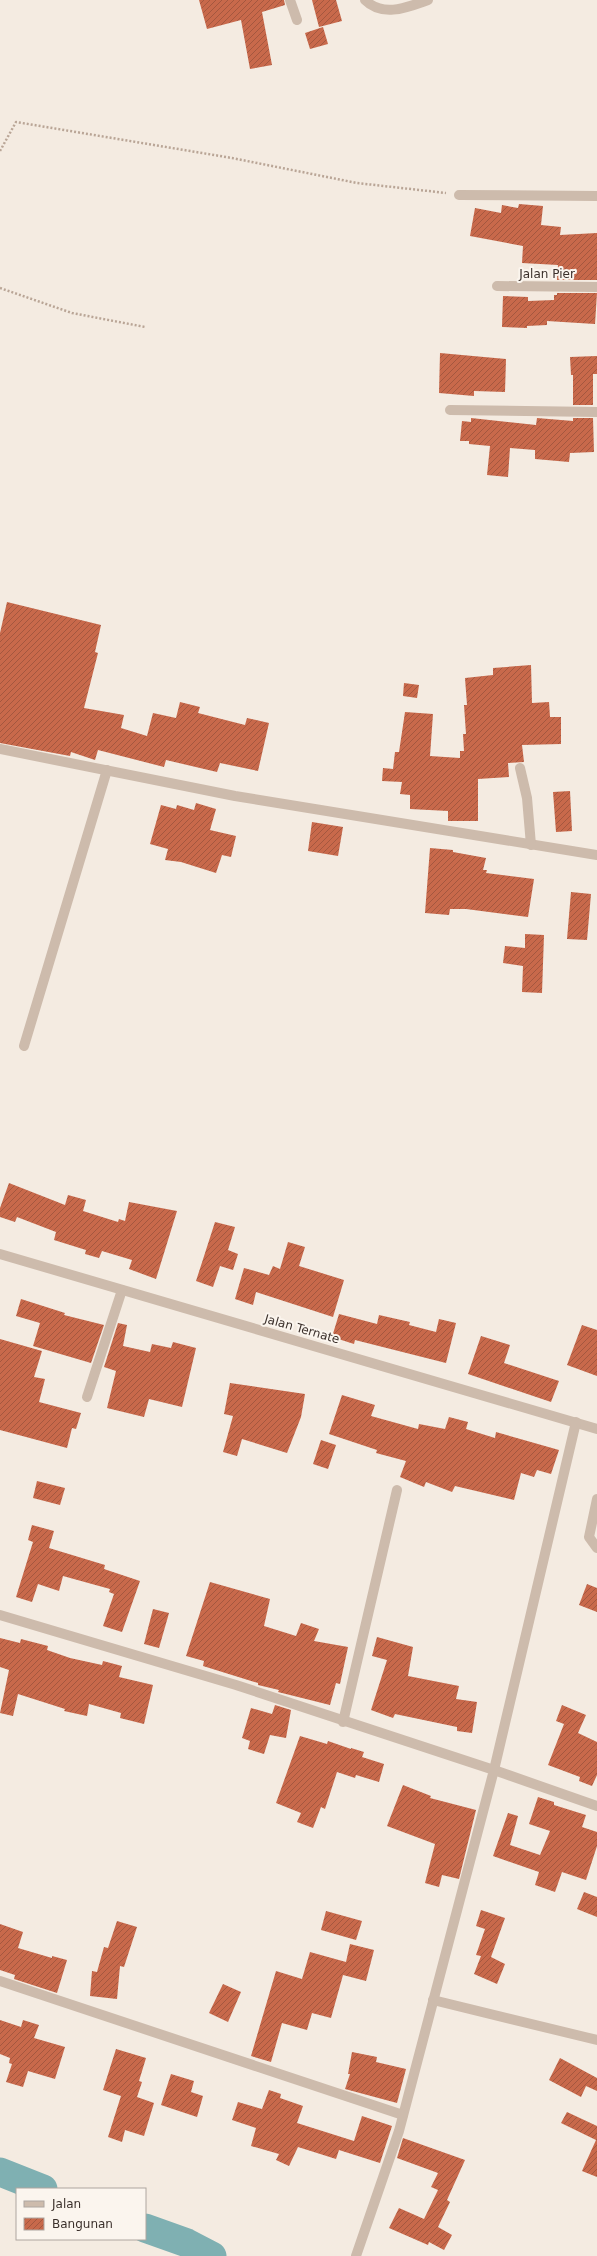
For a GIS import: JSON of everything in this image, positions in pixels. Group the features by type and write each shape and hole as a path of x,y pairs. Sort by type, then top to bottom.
{"street":[{"path":"290,0 297,20"},
{"path":"365,0 371,6 388,10 403,8 428,0"},
{"path":"459,194 597,196"},
{"name":"Jalan Pier","path":"497,286 597,287"},
{"path":"450,410 597,412"},
{"path":"0,749 235,796 597,855"},
{"path":"520,768 526,798 531,845"},
{"path":"24,1046 107,770"},
{"name":"Jalan Ternate","path":"0,1254 597,1428"},
{"path":"87,1396 122,1290"},
{"path":"356,2256 403,2116 494,1770 576,1422"},
{"path":"344,1722 397,1490"},
{"path":"597,1499 589,1537 597,1548"},
{"path":"0,1615 236,1685 344,1722 494,1770 597,1806"},
{"path":"0,1981 403,2116"},
{"path":"433,2000 597,2040"}],"path":[{"path":"0,151 16,122 232,158 357,183 459,194"},
{"path":"0,288 72,313 145,327"}],"building":[{"path":"199,0 284,0 285,5 262,12 272,65 250,69 241,20 207,29"},
{"path":"312,0 336,0 342,21 319,27"},
{"path":"323,27 328,44 310,49 305,33"},
{"path":"519,204 543,206 541,225 561,227 560,235 597,233 597,280 557,280 558,265 522,263 523,246 470,236 475,208 501,213 502,205 518,208"},
{"path":"557,293 597,293 595,324 547,321 547,325 527,326 527,328 502,327 503,296 528,297 528,301 554,300 554,295 557,295"},
{"path":"440,353 506,359 505,392 474,391 474,396 439,393"},
{"path":"597,356 597,374 593,374 593,405 573,405 573,375 571,375 570,357"},
{"path":"471,418 536,425 537,418 573,421 573,418 593,418 594,452 570,453 569,462 535,459 535,450 510,448 508,477 487,475 490,446 469,444 469,441 460,441 462,421 471,422"},
{"path":"7,602 101,625 95,652 98,653 84,708 124,715 121,728 147,736 153,713 176,718 180,702 200,707 198,713 245,725 247,718 269,723 258,771 220,763 217,772 166,760 164,767 98,750 95,760 71,752 70,756 0,743 0,633"},
{"path":"531,665 532,703 549,702 550,717 561,717 561,744 522,745 524,762 508,763 509,777 478,779 478,821 448,821 448,811 410,809 410,795 400,794 402,782 382,781 383,768 393,769 395,752 399,752 405,712 433,714 430,756 460,758 460,751 464,751 463,734 466,734 464,705 467,705 465,678 493,675 493,668"},
{"path":"404,683 419,685 417,698 403,696"},
{"path":"570,791 572,831 556,832 553,792"},
{"path":"196,803 216,809 210,830 236,836 231,857 222,855 216,873 181,862 165,860 168,849 150,844 161,805 176,809 177,805 194,810"},
{"path":"312,822 343,827 338,856 308,851"},
{"path":"430,848 453,850 453,852 486,858 483,870 487,870 486,873 534,879 528,917 466,909 450,909 449,915 425,913"},
{"path":"571,892 591,894 587,940 567,939"},
{"path":"525,934 544,935 542,993 522,992 523,966 503,963 505,946 525,948"},
{"path":"9,1183 65,1205 68,1195 86,1200 83,1211 118,1222 119,1219 125,1221 129,1202 177,1211 156,1279 129,1269 132,1260 102,1251 99,1258 85,1254 86,1250 54,1240 56,1232 17,1217 15,1222 0,1217 0,1208"},
{"path":"215,1222 235,1227 228,1250 238,1254 233,1270 220,1266 213,1287 196,1281"},
{"path":"288,1242 305,1247 299,1266 344,1280 333,1317 256,1292 253,1305 235,1299 244,1268 269,1275 273,1266 280,1269"},
{"path":"21,1299 65,1313 64,1315 104,1325 91,1363 33,1346 40,1323 16,1316"},
{"path":"339,1314 377,1324 379,1315 410,1322 409,1325 436,1332 439,1319 456,1323 446,1363 355,1340 354,1344 332,1337"},
{"path":"118,1323 127,1325 123,1346 150,1352 152,1344 171,1348 173,1342 196,1348 182,1407 149,1399 144,1417 107,1408 116,1371 104,1367"},
{"path":"582,1325 597,1330 597,1376 567,1365"},
{"path":"481,1336 510,1345 504,1363 559,1381 551,1402 468,1374"},
{"path":"0,1339 42,1351 34,1377 45,1379 39,1402 81,1413 76,1429 72,1428 67,1448 0,1430"},
{"path":"230,1383 305,1394 301,1417 287,1453 242,1439 237,1456 223,1452 233,1416 224,1414"},
{"path":"342,1395 375,1405 371,1416 418,1429 419,1424 445,1429 449,1417 468,1422 466,1429 495,1438 496,1432 559,1450 551,1474 537,1470 534,1477 521,1473 514,1500 455,1486 452,1492 426,1482 424,1487 400,1477 406,1461 376,1453 377,1450 329,1434"},
{"path":"321,1440 336,1445 328,1469 313,1464"},
{"path":"37,1481 65,1488 60,1505 33,1498"},
{"path":"32,1525 54,1531 49,1548 105,1565 104,1569 140,1581 122,1632 103,1626 114,1594 109,1592 110,1589 63,1576 59,1591 38,1584 32,1602 16,1597 33,1542 28,1540"},
{"path":"210,1582 270,1599 264,1626 296,1636 301,1623 319,1629 314,1641 348,1647 340,1684 336,1683 330,1705 278,1692 279,1690 258,1685 258,1683 203,1666 204,1661 186,1656"},
{"path":"587,1584 597,1588 597,1612 579,1605"},
{"path":"153,1609 169,1613 159,1648 144,1644"},
{"path":"377,1637 413,1647 408,1676 459,1686 456,1699 477,1702 472,1733 457,1731 457,1727 395,1714 393,1718 371,1710 387,1660 372,1656"},
{"path":"0,1638 20,1643 21,1639 48,1646 47,1650 70,1658 102,1665 103,1661 122,1666 119,1677 153,1685 144,1724 120,1718 121,1713 89,1704 87,1716 64,1711 65,1709 18,1694 13,1716 0,1713 9,1670 0,1667"},
{"path":"275,1705 291,1710 286,1738 270,1735 264,1754 248,1749 250,1741 242,1738 251,1708 272,1714"},
{"path":"562,1705 586,1715 578,1733 597,1742 597,1775 592,1786 579,1781 580,1777 548,1765 564,1724 556,1721"},
{"path":"300,1736 327,1744 328,1741 364,1752 362,1757 384,1764 379,1782 356,1775 355,1778 337,1772 325,1809 321,1807 313,1828 297,1822 301,1813 276,1803"},
{"path":"403,1785 431,1796 430,1798 476,1810 459,1879 442,1875 439,1887 425,1883 435,1844 387,1826"},
{"path":"538,1797 554,1802 554,1805 586,1815 582,1827 597,1832 597,1846 586,1880 562,1872 555,1892 535,1885 539,1872 493,1856 508,1813 518,1816 510,1845 540,1855 550,1831 529,1824"},
{"path":"584,1892 597,1897 597,1917 577,1909"},
{"path":"481,1910 505,1918 491,1957 505,1964 497,1984 474,1974 481,1956 476,1955 485,1929 476,1926"},
{"path":"326,1911 362,1921 356,1940 321,1930"},
{"path":"117,1921 137,1927 124,1967 120,1966 117,1999 90,1996 92,1971 97,1972 104,1947 108,1948"},
{"path":"0,1924 23,1932 18,1948 52,1958 52,1956 67,1960 57,1993 14,1979 15,1975 0,1970"},
{"path":"350,1944 374,1950 366,1981 343,1975 331,2018 312,2013 307,2030 282,2023 271,2062 251,2056 276,1971 302,1979 310,1952 346,1962"},
{"path":"223,1984 241,1992 228,2022 209,2013"},
{"path":"0,2020 21,2027 23,2020 39,2025 34,2038 65,2047 55,2079 28,2071 23,2087 6,2082 12,2064 9,2063 10,2058 0,2054"},
{"path":"116,2049 146,2058 139,2081 142,2082 137,2097 154,2103 144,2136 125,2130 122,2142 108,2137 121,2096 103,2090"},
{"path":"352,2052 377,2057 376,2062 406,2069 397,2103 345,2089 350,2074 348,2074"},
{"path":"560,2058 597,2078 597,2091 586,2086 581,2097 549,2080"},
{"path":"171,2074 194,2081 191,2092 203,2096 197,2117 161,2105"},
{"path":"269,2090 281,2094 280,2098 303,2106 297,2123 354,2141 362,2116 392,2126 380,2163 339,2150 336,2159 298,2147 289,2166 276,2160 279,2154 251,2146 256,2128 232,2120 238,2102 262,2109"},
{"path":"567,2112 597,2126 597,2177 582,2171 596,2140 561,2123"},
{"path":"403,2138 465,2160 447,2200 450,2202 438,2227 452,2235 444,2250 429,2242 428,2245 389,2228 399,2208 424,2219 438,2190 431,2187 438,2173 397,2158"}],"waterway":[{"path":"0,2172 40,2188"},
{"path":"146,2228 187,2243 212,2256"}]}
